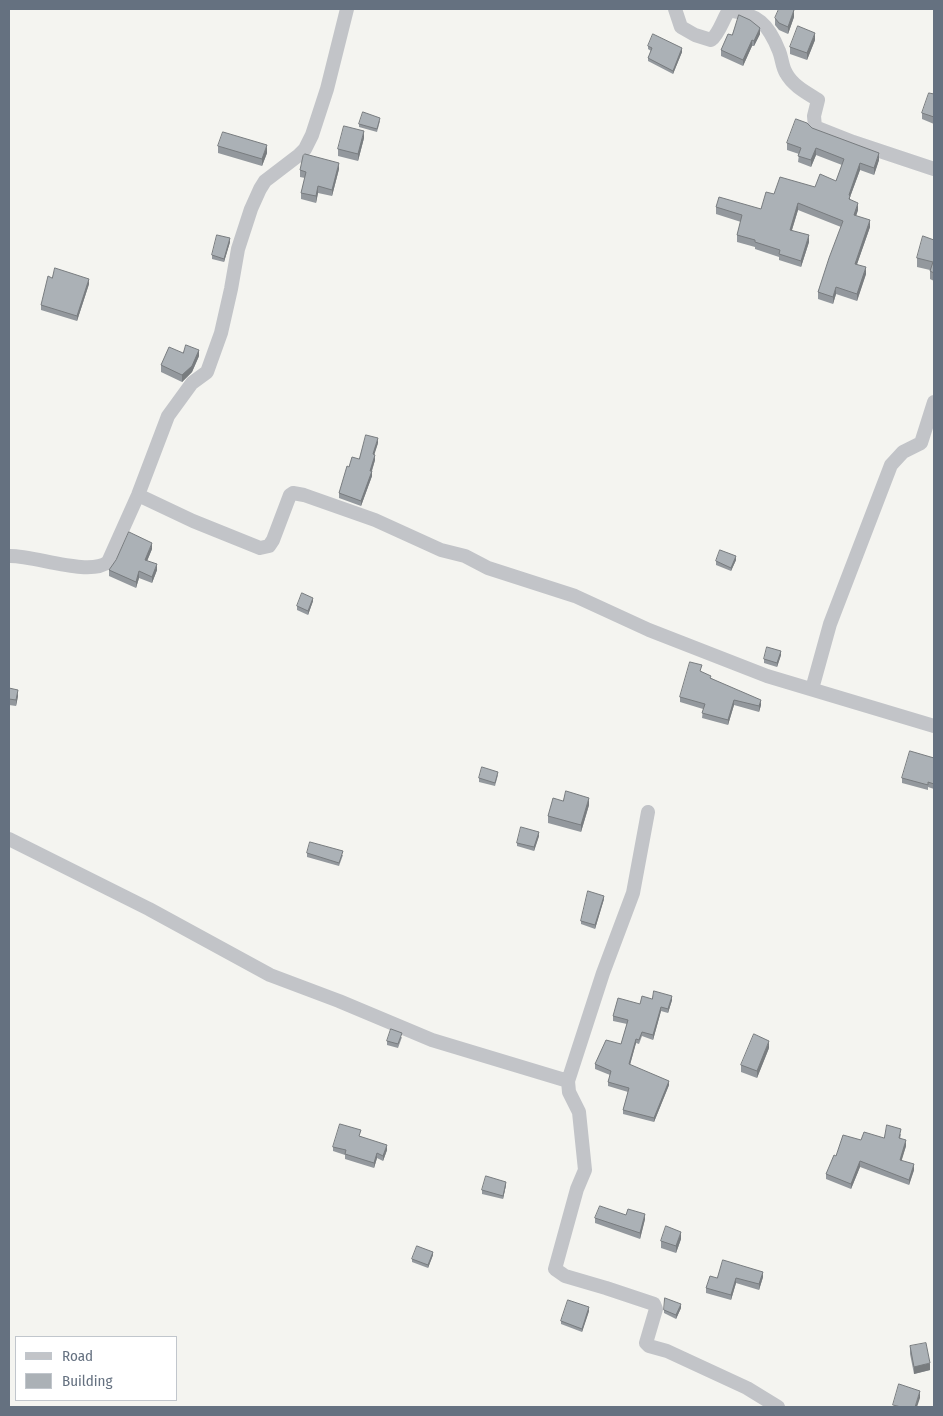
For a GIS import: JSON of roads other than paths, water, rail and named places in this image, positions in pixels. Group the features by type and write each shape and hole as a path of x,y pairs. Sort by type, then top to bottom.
{"street":[{"path":"9,556 79,567 104,565 111,557 168,416 192,383 207,372 221,333 238,249 251,209 260,189 265,181 287,166 305,149 312,135 348,9"},
{"path":"675,9 681,27 695,35 710,40 714,38 722,19 729,10 745,13 766,25 779,51 786,73 800,89 818,100 814,116 815,127 934,169"},
{"path":"812,689 830,624 890,465 903,452 921,443 934,402"},
{"path":"138,494 193,521 260,548 269,546 273,540 290,495 293,493 304,495 374,520 441,550 464,556 488,568 576,596 649,630 767,676 934,726"},
{"path":"648,812 633,893 603,973 568,1081 569,1092 579,1112 586,1170 577,1188 555,1269 565,1276 654,1304 656,1309 646,1339 648,1346 667,1351 747,1388 778,1407"},
{"path":"9,839 141,905 270,975 339,1001 432,1040 568,1081"}]}
